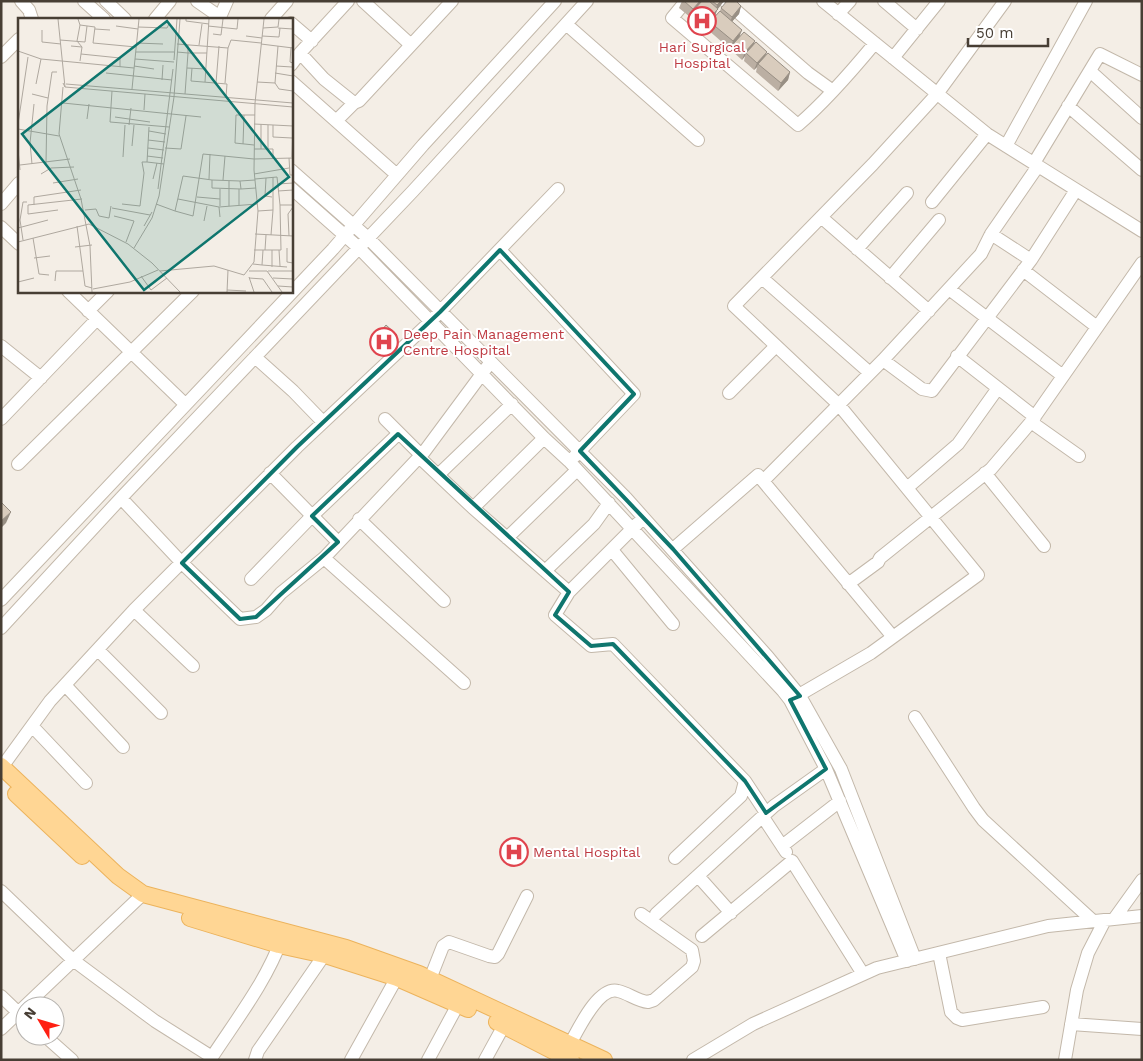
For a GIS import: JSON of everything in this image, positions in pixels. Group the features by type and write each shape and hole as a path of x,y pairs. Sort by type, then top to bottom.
{"main road":[{"path":"2,771 140,897 282,939 328,949 399,973 570,1052 604,1060"},
{"path":"399,973 430,979 461,1000"}],"street":[{"path":"14,1 20,1 29,10 32,18"},
{"path":"84,1 103,18"},
{"path":"106,1 124,18"},
{"path":"156,18 170,1"},
{"path":"197,1 220,18 227,1"},
{"path":"278,16 287,1"},
{"path":"292,64 348,1"},
{"path":"363,1 411,45"},
{"path":"336,121 354,103 359,101 452,1"},
{"path":"292,290 555,1"},
{"path":"1,628 121,498 363,243 587,1"},
{"path":"686,1 672,18 798,125 833,91 874,43"},
{"path":"725,1 808,73 833,91"},
{"path":"823,1 987,134 1142,231"},
{"path":"838,14 850,1"},
{"path":"884,1 917,29"},
{"path":"893,58 939,1"},
{"path":"1006,146 1086,1"},
{"path":"795,698 871,653 978,575 839,405 734,306 937,94 1000,3"},
{"path":"292,24 312,40"},
{"path":"566,24 698,140"},
{"path":"1,57 18,40"},
{"path":"300,53 324,79 354,103"},
{"path":"763,481 883,360 981,254 991,234 1036,164 1068,106 1100,54 1140,71"},
{"path":"1090,71 1142,118"},
{"path":"292,82 397,175"},
{"path":"1068,106 1142,170"},
{"path":"932,202 987,134"},
{"path":"292,171 352,225 363,243 435,317 482,373 609,503 767,673 795,698 911,960"},
{"path":"1,204 18,184"},
{"path":"292,189 344,235 363,243"},
{"path":"2,771 50,701 134,610 270,473 435,317 558,189"},
{"path":"883,360 922,389 932,391 1027,265 1076,190"},
{"path":"857,249 907,193"},
{"path":"821,217 929,311"},
{"path":"890,278 939,220"},
{"path":"4,234 18,243"},
{"path":"991,234 1097,327"},
{"path":"500,250 634,394 580,451 573,466 507,538"},
{"path":"848,584 878,562 991,469 1033,420 1142,263"},
{"path":"762,278 870,373"},
{"path":"948,289 1063,376"},
{"path":"69,292 185,404"},
{"path":"1,418 41,378 92,315 107,292"},
{"path":"18,464 192,292"},
{"path":"1,600 290,292"},
{"path":"435,317 490,363 580,451 673,549 768,657 841,769 911,960"},
{"path":"1,346 41,378"},
{"path":"729,393 776,346"},
{"path":"958,356 998,388 1033,420 1079,456"},
{"path":"255,357 293,391 323,422"},
{"path":"121,498 182,563 240,619 256,617 266,610 281,593 324,558 420,456 490,363"},
{"path":"907,488 958,444 998,388"},
{"path":"438,475 512,404"},
{"path":"385,419 438,475 473,508 569,592"},
{"path":"251,579 312,516 398,434"},
{"path":"473,508 544,438"},
{"path":"270,473 338,542"},
{"path":"985,473 1044,546"},
{"path":"673,549 758,475 892,637"},
{"path":"545,571 594,524 609,503"},
{"path":"644,518 569,592 555,615 591,646 613,644 745,781 782,846 863,974"},
{"path":"359,519 444,601"},
{"path":"612,550 672,624"},
{"path":"324,558 464,683"},
{"path":"134,610 193,666"},
{"path":"98,650 161,713"},
{"path":"65,685 123,747"},
{"path":"915,717 983,820 1104,920"},
{"path":"32,726 86,783"},
{"path":"656,914 764,815 826,769"},
{"path":"675,858 741,796 745,781"},
{"path":"782,846 840,801"},
{"path":"702,936 792,861"},
{"path":"698,876 730,913"},
{"path":"1064,1060 1077,990 1088,954 1104,920 1142,880"},
{"path":"1,891 73,960 155,1021 211,1058 264,978 282,939"},
{"path":"430,979 443,946 449,942 495,957 527,896"},
{"path":"40,996 73,960 140,897"},
{"path":"570,1052 589,1010 612,990 648,1002 654,1000 692,967 694,961 692,950 640,914"},
{"path":"693,1060 753,1024 878,968 1048,926 1142,916"},
{"path":"255,1060 258,1051 328,949"},
{"path":"939,953 951,1012 957,1018 962,1020 1043,1007"},
{"path":"351,1060 399,973"},
{"path":"1,996 15,1009"},
{"path":"428,1060 461,1000"},
{"path":"1,1028 15,1020"},
{"path":"485,1060 506,1021"},
{"path":"1071,1024 1142,1029"},
{"path":"56,1046 72,1060"}],"highlighted area":[{"path":"500,250 634,394 580,451 673,549 800,696 790,700 826,769 766,813 745,781 613,644 591,646 555,615 569,592 398,434 312,516 338,542 256,617 240,619 182,563 297,447 440,312"}],"building":[{"path":"684,1 700,1 693,9"},
{"path":"702,1 709,1 718,9 706,22 693,11"},
{"path":"712,1 721,1 717,5"},
{"path":"727,1 736,1 741,6 732,17 721,8"},
{"path":"720,11 742,30 733,41 710,22"},
{"path":"744,32 755,41 745,52 734,43"},
{"path":"756,42 767,52 757,63 746,53"},
{"path":"768,53 790,72 781,83 758,64"},
{"path":"386,325 397,335 387,347 376,337"},
{"path":"1,502 11,512 1,521"}],"place":[{"name":"Hari Surgical Hospital","path":"702,21"},
{"name":"Deep Pain Management Centre Hospital","path":"384,342"},
{"name":"Mental Hospital","path":"514,852"}]}
